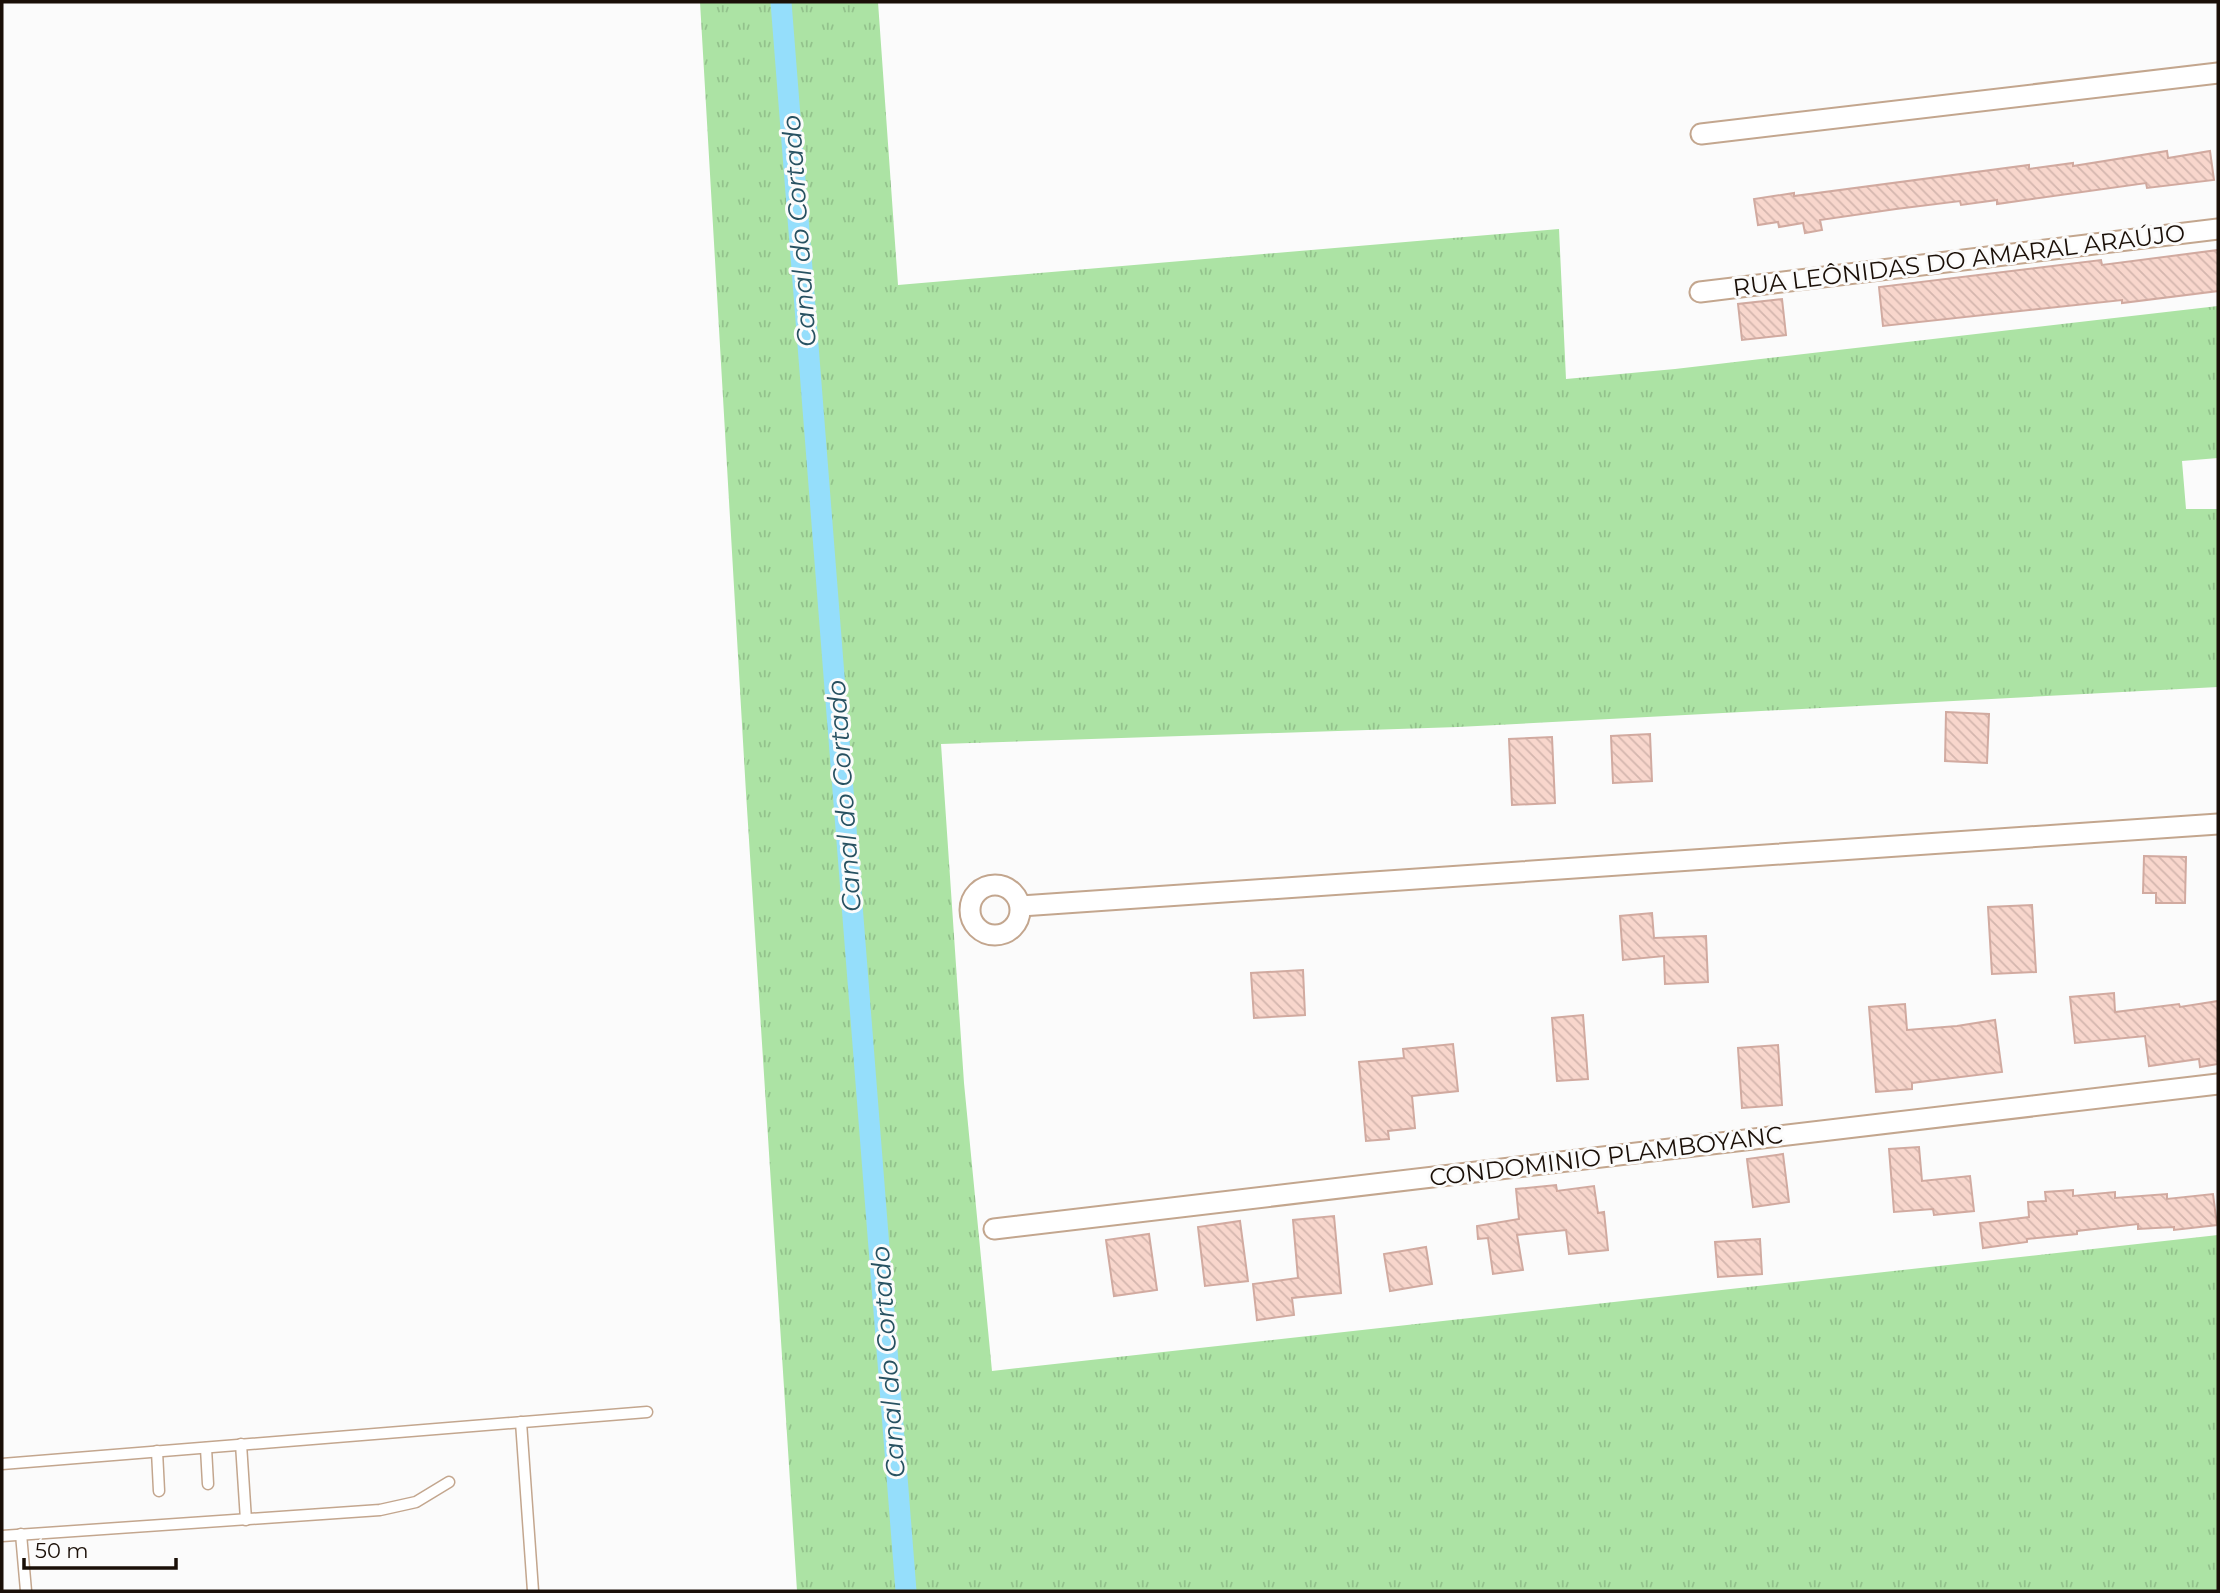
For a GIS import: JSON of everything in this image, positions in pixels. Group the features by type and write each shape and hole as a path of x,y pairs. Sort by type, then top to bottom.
{"street":[{"path":"1701,134 2218,73"},
{"name":"RUA LEÔNIDAS DO AMARAL ARAÚJO","path":"1700,292 2218,229"},
{"path":"1021,906 2218,824"},
{"name":"CONDOMINIO PLAMBOYANC","path":"994,1228 2218,1084"}],"lane":[{"path":"2,1464 647,1412"},
{"path":"521,1422 533,1591"},
{"path":"241,1444 246,1520"},
{"path":"206,1447 208,1484"},
{"path":"157,1451 159,1491"},
{"path":"2,1536 380,1510 416,1502 449,1482"},
{"path":"21,1534 26,1591"}],"green space":[{"path":"700,2 878,2 898,285 1559,229 1566,379 1675,369 2218,306 2218,458 2182,461 2186,509 2218,509 2218,687 1458,727 941,744 964,1083 992,1371 2218,1235 2218,1591 797,1591 746,793"}],"building":[{"path":"2167,151 2168,158 2210,151 2214,180 2147,188 2146,183 1997,204 1997,200 1961,205 1960,201 1896,209 1820,220 1822,230 1805,233 1803,223 1779,227 1778,222 1758,225 1754,199 2029,165 2029,169 2073,163 2073,166"},
{"path":"2218,250 2218,291 1883,326 1879,287 2101,260 2102,265"},
{"path":"1782,299 1786,335 1742,340 1738,304"},
{"path":"1946,712 1989,714 1987,763 1945,761"},
{"path":"1650,734 1652,781 1613,783 1611,736"},
{"path":"1552,737 1555,803 1512,805 1509,739"},
{"path":"2144,856 2186,857 2185,903 2156,903 2156,893 2143,893"},
{"path":"2032,905 2036,972 1992,974 1988,907"},
{"path":"1652,913 1654,938 1706,936 1708,982 1665,984 1664,956 1623,960 1620,916"},
{"path":"1303,970 1305,1015 1254,1018 1251,973"},
{"path":"2114,993 2115,1012 2218,1001 2218,1064 2200,1067 2199,1059 2149,1066 2145,1036 2075,1043 2070,997"},
{"path":"1905,1004 1907,1030 1995,1020 2002,1072 1912,1083 1912,1089 1876,1092 1869,1007"},
{"path":"1583,1015 1588,1079 1557,1081 1552,1018"},
{"path":"1453,1044 1458,1091 1412,1096 1415,1128 1388,1131 1389,1139 1366,1141 1359,1062 1404,1058 1403,1049"},
{"path":"1778,1045 1782,1105 1742,1108 1738,1048"},
{"path":"1919,1147 1922,1181 1970,1176 1974,1211 1934,1215 1933,1209 1894,1212 1889,1149"},
{"path":"1783,1154 1789,1202 1753,1207 1747,1159"},
{"path":"1556,1185 1557,1191 1594,1186 1598,1213 1604,1212 1608,1250 1569,1254 1566,1230 1517,1235 1523,1270 1493,1274 1488,1238 1478,1239 1477,1226 1519,1219 1516,1189"},
{"path":"2073,1190 2073,1196 2115,1192 2115,1198 2167,1194 2167,1199 2213,1194 2217,1225 2174,1230 2174,1227 2138,1229 2138,1224 2077,1231 2077,1234 2027,1239 2027,1242 1983,1248 1980,1223 2029,1217 2028,1202 2046,1201 2045,1192"},
{"path":"1334,1216 1341,1293 1292,1298 1294,1315 1257,1320 1253,1284 1298,1278 1293,1220"},
{"path":"1240,1221 1248,1281 1205,1286 1198,1227"},
{"path":"1149,1234 1157,1290 1114,1296 1106,1240"},
{"path":"1760,1239 1762,1274 1718,1277 1715,1242"},
{"path":"1426,1247 1432,1284 1390,1291 1384,1254"}],"waterway":[{"name":"Canal do Cortado","path":"781,2 906,1591"}]}
